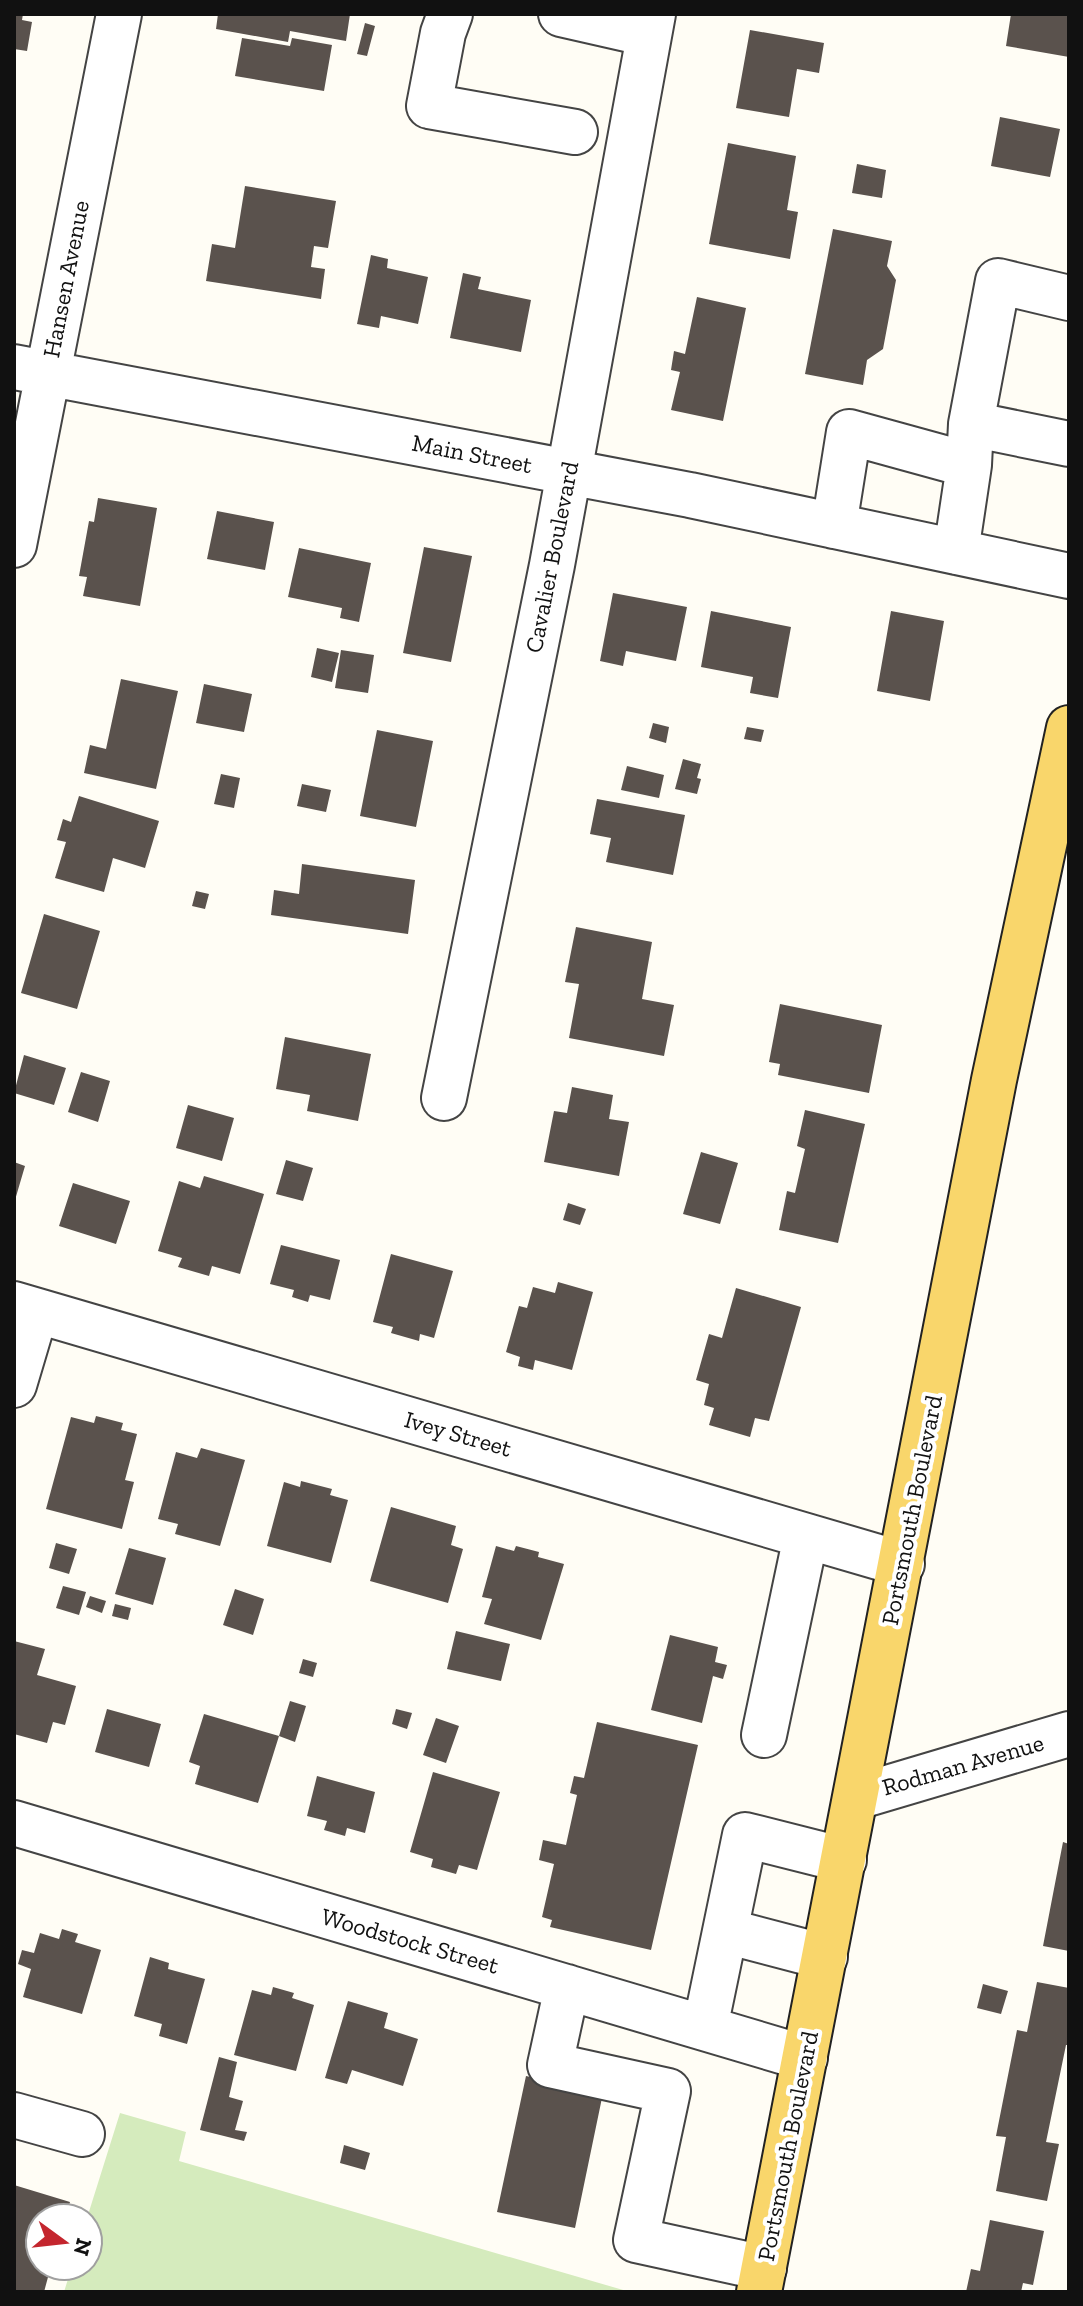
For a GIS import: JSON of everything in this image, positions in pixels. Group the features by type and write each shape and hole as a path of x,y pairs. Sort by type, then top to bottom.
{"main road":[{"name":"Portsmouth Boulevard","path":"762,2280 994,1080 1069,728"}],"street":[{"name":"Hansen Avenue","path":"14,545 31,370 119,14"},
{"path":"450,14 443,33 429,106 575,132"},
{"path":"561,14 651,24"},
{"name":"Cavalier Boulevard","path":"444,1098 568,472 651,24"},
{"path":"956,552 970,445 998,281 1069,298"},
{"name":"Main Street","path":"31,370 568,472 1069,576"},
{"path":"834,526 849,432 970,445 1069,444"},
{"path":"14,1385 25,1308"},
{"name":"Ivey Street","path":"25,1308 902,1564"},
{"path":"764,1735 806,1536"},
{"name":"Rodman Avenue","path":"857,1797 1069,1734"},
{"name":"Woodstock Street","path":"14,1823 805,2058"},
{"path":"705,2028 745,1835 844,1860"},
{"path":"726,1931 825,1957"},
{"path":"567,1987 550,2065 668,2091 636,2240 762,2280"},
{"path":"14,2115 82,2134"}],"green space":[{"path":"120,2113 186,2132 179,2161 630,2292 64,2292 67,2282 104,2282 104,2202 92,2202"}],"building":[{"path":"14,14 23,14 22,20 32,22 27,51 14,49"},
{"path":"218,14 350,14 346,41 290,31 288,42 216,29"},
{"path":"1011,14 1069,14 1069,57 1006,46"},
{"path":"365,23 375,26 367,56 357,54"},
{"path":"750,30 824,43 819,73 797,69 789,117 736,108"},
{"path":"242,38 290,46 292,38 332,45 324,91 235,76"},
{"path":"1000,117 1060,129 1050,177 991,166"},
{"path":"728,143 796,156 787,210 798,212 790,259 709,244"},
{"path":"857,164 886,170 882,198 852,193"},
{"path":"245,186 336,201 328,248 314,246 311,267 325,269 321,299 206,281 212,244 235,248"},
{"path":"833,229 892,241 887,266 896,280 883,349 867,360 863,385 805,374"},
{"path":"371,255 388,259 387,268 428,277 418,324 381,316 379,328 357,324"},
{"path":"463,273 481,277 478,289 531,300 521,352 450,338"},
{"path":"697,297 746,308 723,421 671,410 680,372 671,370 674,351 685,354"},
{"path":"98,498 157,508 140,606 83,596 87,577 79,576 89,521 94,522"},
{"path":"217,511 274,522 265,570 207,559"},
{"path":"424,547 472,556 451,662 403,653"},
{"path":"299,548 371,563 359,622 340,618 342,608 288,597"},
{"path":"613,593 687,607 676,661 626,651 623,666 600,661"},
{"path":"711,611 791,627 778,698 750,693 753,677 701,667"},
{"path":"891,611 944,621 930,701 877,691"},
{"path":"317,648 339,653 332,682 311,677"},
{"path":"341,650 374,655 368,693 335,688"},
{"path":"121,679 178,691 156,789 84,773 90,745 106,749"},
{"path":"204,684 252,694 244,732 196,723"},
{"path":"653,723 669,727 666,743 649,738"},
{"path":"747,727 764,730 761,742 744,739"},
{"path":"377,730 433,741 416,827 360,816"},
{"path":"683,759 701,764 697,794 675,789"},
{"path":"627,766 664,775 659,798 621,790"},
{"path":"221,774 240,778 234,808 214,804"},
{"path":"302,784 331,790 326,812 297,806"},
{"path":"79,796 159,821 145,868 113,858 104,892 55,878 66,842 57,840 63,819 71,822"},
{"path":"597,799 685,815 673,875 606,862 611,838 590,834"},
{"path":"302,864 415,880 408,934 271,915 274,890 299,894"},
{"path":"196,891 209,894 205,909 192,906"},
{"path":"44,914 100,931 77,1009 21,993"},
{"path":"576,927 652,942 642,999 674,1005 664,1056 569,1038 579,984 565,982"},
{"path":"780,1004 882,1025 869,1093 778,1075 780,1064 769,1062"},
{"path":"285,1037 371,1054 358,1121 307,1111 310,1095 276,1089"},
{"path":"24,1055 66,1068 54,1105 14,1093"},
{"path":"81,1072 110,1081 98,1122 68,1112"},
{"path":"572,1087 613,1095 609,1119 629,1122 619,1176 544,1162 554,1111 567,1113"},
{"path":"188,1105 234,1118 222,1161 176,1148"},
{"path":"805,1110 865,1124 838,1243 779,1230 787,1191 795,1193 805,1149 797,1146"},
{"path":"701,1152 738,1163 720,1224 683,1214"},
{"path":"286,1160 313,1168 303,1201 276,1194"},
{"path":"14,1162 25,1166 15,1200 14,1200"},
{"path":"204,1176 264,1194 240,1274 212,1266 209,1276 178,1267 182,1258 158,1251 179,1181 200,1188"},
{"path":"73,1183 130,1201 116,1244 59,1226"},
{"path":"568,1203 586,1209 580,1225 563,1220"},
{"path":"281,1245 340,1260 330,1300 310,1295 308,1302 292,1297 294,1290 270,1284"},
{"path":"391,1254 453,1271 434,1338 420,1334 419,1341 391,1333 393,1327 373,1322"},
{"path":"558,1282 593,1292 572,1370 535,1360 533,1370 518,1366 520,1357 506,1352 519,1306 527,1308 533,1287 555,1293"},
{"path":"736,1288 801,1307 769,1421 755,1418 750,1437 709,1425 714,1408 704,1405 709,1384 696,1380 709,1334 722,1338"},
{"path":"96,1416 123,1423 121,1430 137,1434 125,1480 134,1482 122,1529 46,1509 71,1417 94,1423"},
{"path":"201,1448 245,1460 220,1546 175,1534 178,1524 158,1519 176,1452 197,1458"},
{"path":"301,1481 332,1489 330,1495 348,1500 331,1563 267,1546 284,1482 300,1487"},
{"path":"391,1507 456,1526 451,1545 463,1549 448,1603 370,1581"},
{"path":"56,1543 77,1549 69,1574 49,1568"},
{"path":"496,1546 514,1551 516,1546 539,1552 538,1557 564,1564 541,1640 484,1624 492,1599 482,1597"},
{"path":"129,1548 166,1558 153,1605 115,1594"},
{"path":"63,1586 86,1592 79,1615 56,1608"},
{"path":"235,1589 264,1599 253,1635 223,1625"},
{"path":"90,1596 106,1601 102,1613 86,1607"},
{"path":"115,1604 131,1608 128,1620 112,1616"},
{"path":"456,1631 510,1644 501,1681 447,1669"},
{"path":"670,1635 718,1647 715,1662 727,1665 723,1679 713,1676 702,1723 651,1710"},
{"path":"14,1641 45,1649 37,1675 76,1686 65,1725 53,1722 47,1743 14,1734"},
{"path":"303,1659 317,1663 313,1677 299,1673"},
{"path":"290,1701 306,1706 295,1742 279,1736"},
{"path":"107,1709 161,1724 149,1767 95,1752"},
{"path":"396,1709 412,1713 407,1729 392,1724"},
{"path":"204,1714 279,1736 258,1803 195,1784 200,1766 189,1762"},
{"path":"436,1718 459,1726 446,1763 423,1755"},
{"path":"597,1722 698,1745 651,1950 550,1927 552,1920 542,1917 554,1864 539,1860 543,1840 566,1845 577,1795 570,1793 574,1776 584,1778"},
{"path":"433,1772 500,1792 477,1870 459,1865 456,1874 431,1867 433,1859 410,1852"},
{"path":"317,1776 375,1792 365,1833 347,1828 345,1836 324,1830 327,1821 307,1816"},
{"path":"1063,1842 1069,1844 1069,1951 1043,1946"},
{"path":"62,1929 78,1934 75,1942 101,1950 82,2014 23,1997 31,1969 18,1964 22,1950 34,1953 40,1933 59,1939"},
{"path":"150,1957 169,1963 168,1969 205,1979 187,2044 159,2036 162,2024 134,2016"},
{"path":"1037,1982 1069,1988 1069,2045 1066,2045 1046,2142 1059,2144 1047,2201 996,2191 1006,2137 996,2136 1017,2030 1027,2032"},
{"path":"983,1984 1008,1991 1001,2014 977,2008"},
{"path":"273,1987 294,1993 292,1998 314,2005 296,2071 234,2055 252,1990 271,1995"},
{"path":"348,2001 388,2013 384,2028 418,2039 403,2086 352,2070 347,2084 325,2078"},
{"path":"219,2057 237,2062 229,2097 243,2101 235,2130 247,2132 244,2141 200,2130"},
{"path":"526,2076 603,2093 575,2228 497,2212"},
{"path":"344,2145 370,2153 365,2170 340,2163"},
{"path":"14,2185 70,2202 24,2202 24,2282 47,2282 44,2292 14,2292"},
{"path":"990,2220 1044,2231 1033,2285 1023,2283 1021,2292 966,2292 971,2269 980,2271"}]}
